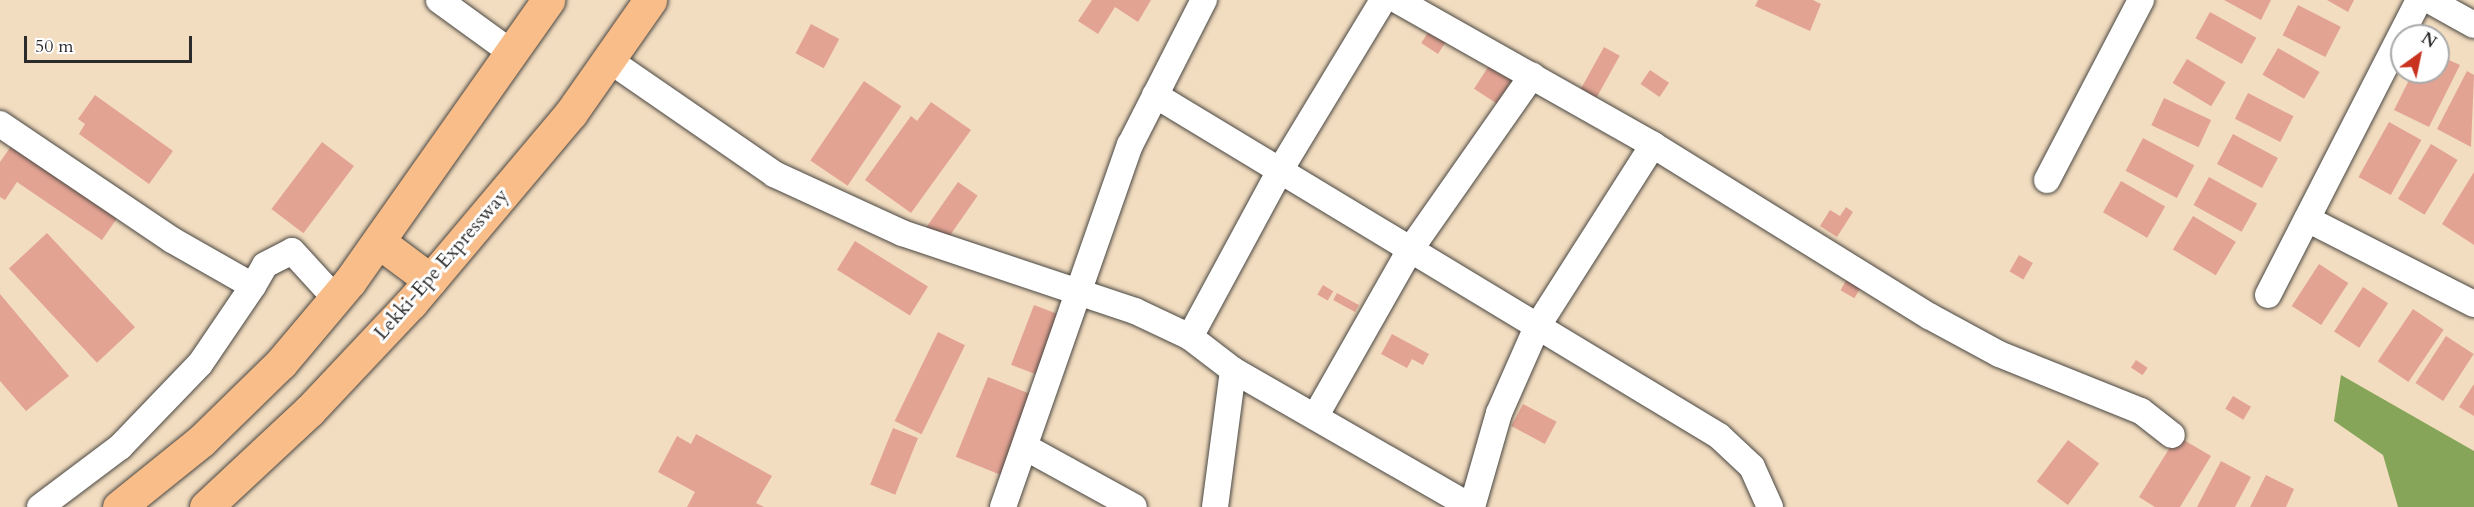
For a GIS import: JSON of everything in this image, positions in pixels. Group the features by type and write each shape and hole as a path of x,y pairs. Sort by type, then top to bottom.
{"highway":[{"path":"119,507 201,441 281,363 379,242 548,0"},
{"name":"Lekki-Epe Expressway","path":"206,507 310,410 430,280 609,60 650,0"},
{"path":"379,242 430,280"}],"street":[{"path":"439,0 512,53"},
{"path":"1003,507 1075,293 1130,145 1204,0"},
{"path":"1190,337 1282,167 1383,0"},
{"path":"1396,0 1653,145 1929,316 1999,354 2141,411 2172,435"},
{"path":"2047,180 2140,0"},
{"path":"2268,295 2419,0"},
{"path":"2429,0 2474,25"},
{"path":"609,60 774,174 902,233 1075,293 1135,311 1190,337 1233,370 1471,507 1498,413 1537,327 1653,145"},
{"path":"1315,417 1410,250 1532,76"},
{"path":"1155,95 1282,167 1410,250 1719,436 1752,467 1770,507"},
{"path":"0,124 172,240 253,286"},
{"path":"2307,219 2474,304"},
{"path":"40,507 120,447 200,364 265,265 292,251 335,298"},
{"path":"1215,507 1233,370"},
{"path":"1024,447 1134,507"}],"green space":[{"path":"2341,375 2474,451 2474,507 2398,507 2383,455 2334,421"}],"building":[{"path":"1092,0 1151,0 1138,22 1115,7 1098,34 1078,21"},
{"path":"1758,0 1813,0 1821,4 1810,31 1755,6"},
{"path":"2224,0 2271,0 2261,20"},
{"path":"2327,0 2354,0 2348,12"},
{"path":"2298,5 2341,27 2325,57 2283,35"},
{"path":"2210,12 2256,38 2242,64 2195,38"},
{"path":"811,24 839,39 824,68 796,53"},
{"path":"1431,28 1448,39 1438,54 1421,43"},
{"path":"1604,47 1620,56 1596,98 1581,89"},
{"path":"2278,48 2320,72 2304,99 2262,75"},
{"path":"2187,59 2226,82 2211,106 2173,83"},
{"path":"2450,60 2460,65 2429,127 2394,110 2407,84 2450,84"},
{"path":"1492,61 1515,76 1497,103 1474,89"},
{"path":"1650,70 1669,83 1660,97 1640,84"},
{"path":"2467,71 2474,75 2471,147 2437,129"},
{"path":"864,81 901,106 848,186 810,161"},
{"path":"2248,93 2293,116 2280,142 2235,119"},
{"path":"95,95 173,151 149,184 79,134 85,124 78,119"},
{"path":"2164,98 2211,120 2198,147 2151,125"},
{"path":"931,102 971,130 911,213 865,180 911,116 917,121"},
{"path":"2389,122 2421,140 2391,195 2358,177"},
{"path":"2233,134 2278,158 2262,188 2217,164"},
{"path":"2143,138 2194,165 2177,198 2126,171"},
{"path":"14,142 120,214 102,240 17,182 5,200 0,197 0,162"},
{"path":"322,142 354,166 303,233 271,209"},
{"path":"2431,144 2458,160 2425,215 2398,199"},
{"path":"2474,172 2474,245 2442,224"},
{"path":"2209,177 2257,204 2242,232 2193,205"},
{"path":"2121,181 2165,206 2147,238 2103,212"},
{"path":"958,182 978,196 943,245 924,231"},
{"path":"1846,207 1853,212 1837,237 1820,226 1830,210 1840,216"},
{"path":"2193,216 2236,242 2216,275 2173,249"},
{"path":"47,233 135,327 97,363 9,268"},
{"path":"855,241 928,287 910,315 837,270"},
{"path":"2019,255 2033,263 2023,279 2010,271"},
{"path":"2319,264 2348,283 2321,325 2292,306"},
{"path":"1847,279 1861,287 1854,298 1840,290"},
{"path":"1323,285 1333,291 1328,301 1317,294"},
{"path":"2363,287 2388,303 2359,348 2334,331"},
{"path":"1337,293 1359,305 1355,312 1333,300"},
{"path":"0,294 69,376 26,411 0,381"},
{"path":"1034,305 1063,316 1040,376 1011,365"},
{"path":"2413,309 2444,330 2408,382 2378,361"},
{"path":"938,332 965,345 922,434 895,421"},
{"path":"1392,334 1429,354 1423,365 1412,359 1407,368 1381,354"},
{"path":"2446,336 2474,354 2443,401 2416,383"},
{"path":"2136,360 2148,368 2143,375 2131,367"},
{"path":"988,377 1033,395 1000,475 956,457"},
{"path":"2474,384 2474,416 2459,407"},
{"path":"2233,396 2251,407 2243,420 2225,409"},
{"path":"1523,404 1557,422 1545,444 1511,426"},
{"path":"893,428 918,438 895,495 870,485"},
{"path":"696,434 772,476 756,503 764,507 687,507 695,492 658,472 677,436 691,444"},
{"path":"2177,436 2211,456 2180,507 2155,507 2139,497"},
{"path":"2068,440 2099,463 2068,505 2037,482"},
{"path":"2221,461 2251,477 2235,507 2197,507"},
{"path":"2266,475 2294,489 2286,507 2250,507"}]}
